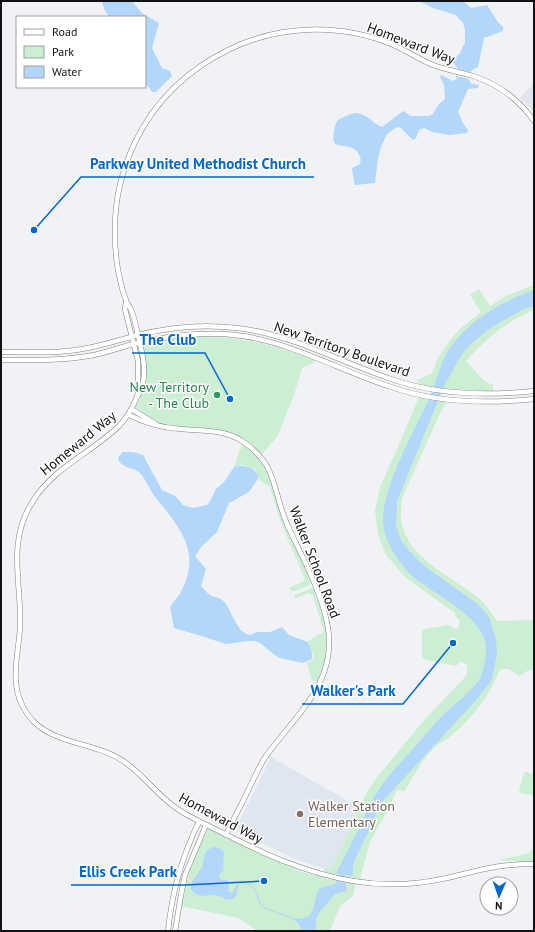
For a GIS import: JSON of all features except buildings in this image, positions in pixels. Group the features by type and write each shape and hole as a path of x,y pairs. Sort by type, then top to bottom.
{"street":[{"name":"Homeward Way","path":"138,395 139,367 126,309 114,238 116,209 123,174 136,140 147,119 179,83 194,70 215,56 249,41 278,33 316,30 349,32 371,37 401,48 432,65 473,76 501,88 520,104 534,121"},
{"name":"Homeward Way","path":"126,302 131,308 144,359 142,386 129,415 109,435 48,481 36,495 25,516 19,533 16,555 20,616 16,688 20,700 32,720 45,730 59,737 106,751 118,757 136,771 172,806 199,822 314,873 351,881 381,884 414,883 441,880 502,865 534,864"},
{"name":"New Territory Boulevard","path":"1,352 64,352 138,335 184,328 220,327 254,331 287,340 391,379 429,389 488,395 534,391"},
{"path":"219,334 220,327"},
{"name":"New Territory Boulevard","path":"1,360 52,361 83,357 140,342 185,335 219,334 243,336 284,347 389,387 426,396 443,399 488,402 534,399"},
{"path":"82,349 83,357"},
{"path":"29,352 29,360"},
{"name":"Walker School Road","path":"131,409 158,425"},
{"name":"Walker School Road","path":"129,415 142,421 172,428 212,431 228,434 242,441 259,456 273,477 285,519 314,585 328,628 329,645 326,664 315,692 262,762 226,835"},
{"path":"168,931 174,892 183,857 199,822"},
{"path":"175,931 185,875 206,825"}],"shaded area":[{"path":"534,83 534,112 520,98"},
{"name":"Walker Station Elementary","path":"271,757 360,808 331,868 325,869 293,858 235,830"}],"green space":[{"path":"534,285 534,310 524,314 497,331 466,361 484,381 493,385 493,393 468,392 420,386 417,380 432,373 438,358 448,343 460,329 481,312 470,295 479,289 490,306 506,296"},
{"name":"New Territory - The Club","path":"193,336 240,339 270,345 315,360 314,363 302,368 294,395 277,437 262,454 244,440 228,432 167,425 155,421 136,411 146,375 146,360 143,344 160,340"},
{"path":"419,397 447,402 441,411 403,496 401,516 404,532 412,546 423,558 436,569 480,599 497,621 534,620 534,669 527,671 520,676 509,669 500,669 486,697 474,713 452,735 436,746 418,768 405,791 397,790 384,818 370,842 360,879 323,872 325,869 331,868 367,792 378,776 425,719 467,675 467,667 465,663 460,662 456,666 426,660 422,657 422,632 424,629 449,625 454,629 458,628 460,621 455,616 455,613 405,577 386,555 378,534 375,511 380,487"},
{"path":"242,444 252,451 267,471 277,494 288,530 311,581 310,585 295,591 291,591 289,588 304,581 305,579 280,520 270,487 260,481 255,469 242,465 234,467"},
{"path":"313,588 326,622 327,655 319,682 312,681 307,663 314,657 308,641 324,632 313,596 309,593 294,599 295,595"},
{"path":"527,772 534,775 534,795 522,794 519,791 524,773"},
{"path":"208,828 299,871 328,879 356,884 353,896 340,906 330,931 257,931 239,918 181,906 191,865"},
{"path":"534,846 534,862 499,860 529,853"}],"water":[{"path":"102,1 132,1 142,13 159,23 152,48 162,68 170,71 172,76 156,92 152,92 146,85 146,16 108,16 104,9"},
{"path":"419,1 463,1 471,8 487,5 503,27 503,31 484,38 478,67 471,72 458,69 452,61 460,53 465,42 465,30 463,23 456,15 433,8"},
{"path":"441,75 453,81 457,79 456,76 469,79 471,84 479,85 478,88 468,89 458,112 468,130 467,133 450,135 432,132 424,128 419,130 416,138 413,140 401,128 397,127 387,134 381,147 375,183 355,185 352,168 360,164 361,160 357,151 353,148 338,145 334,142 333,140 337,121 356,113 364,115 382,127 403,111 411,116 428,116 433,114 438,105 445,98 444,85 440,77"},
{"path":"534,290 534,306 522,310 492,327 474,341 462,354 445,384 397,501 396,526 402,542 418,560 478,604 489,617 496,640 497,653 492,680 478,698 382,802 353,864 353,876 345,875 347,891 335,894 319,913 316,919 316,931 301,931 300,925 292,918 300,919 309,916 320,888 335,884 340,874 336,873 370,804 382,785 396,767 443,715 473,687 481,676 486,653 485,640 479,629 470,618 458,608 410,574 394,554 388,542 384,530 383,516 391,482 398,464 429,399 442,364 452,345 460,335 489,312 511,299"},
{"path":"123,452 133,452 143,455 162,490 175,496 183,505 193,508 207,505 209,503 216,489 224,482 234,467 245,466 255,471 259,477 249,492 229,503 217,532 202,546 195,556 206,569 201,586 210,595 224,601 239,627 246,634 250,635 257,632 270,632 282,627 289,635 308,642 312,652 312,659 303,663 280,658 260,643 254,641 226,644 174,628 170,607 181,592 187,578 189,553 180,530 154,495 141,474 136,470 126,467 119,461 118,457"},
{"path":"214,847 221,849 224,853 224,871 221,872 219,877 222,880 227,880 229,885 228,891 231,893 233,892 239,884 236,896 233,899 226,899 215,895 198,895 191,889 192,882 202,867 205,854 209,849"}],"waterway":[{"path":"239,884 248,884 252,887 265,908 292,918"}],"place":[{"name":"Parkway United Methodist Church","path":"34,230"},
{"name":"New Territory - The Club","path":"217,395"},
{"name":"The Club","path":"230,399"},
{"name":"Walker's Park","path":"453,643"},
{"name":"Walker Station Elementary","path":"300,814"},
{"name":"Ellis Creek Park","path":"264,881"}]}
